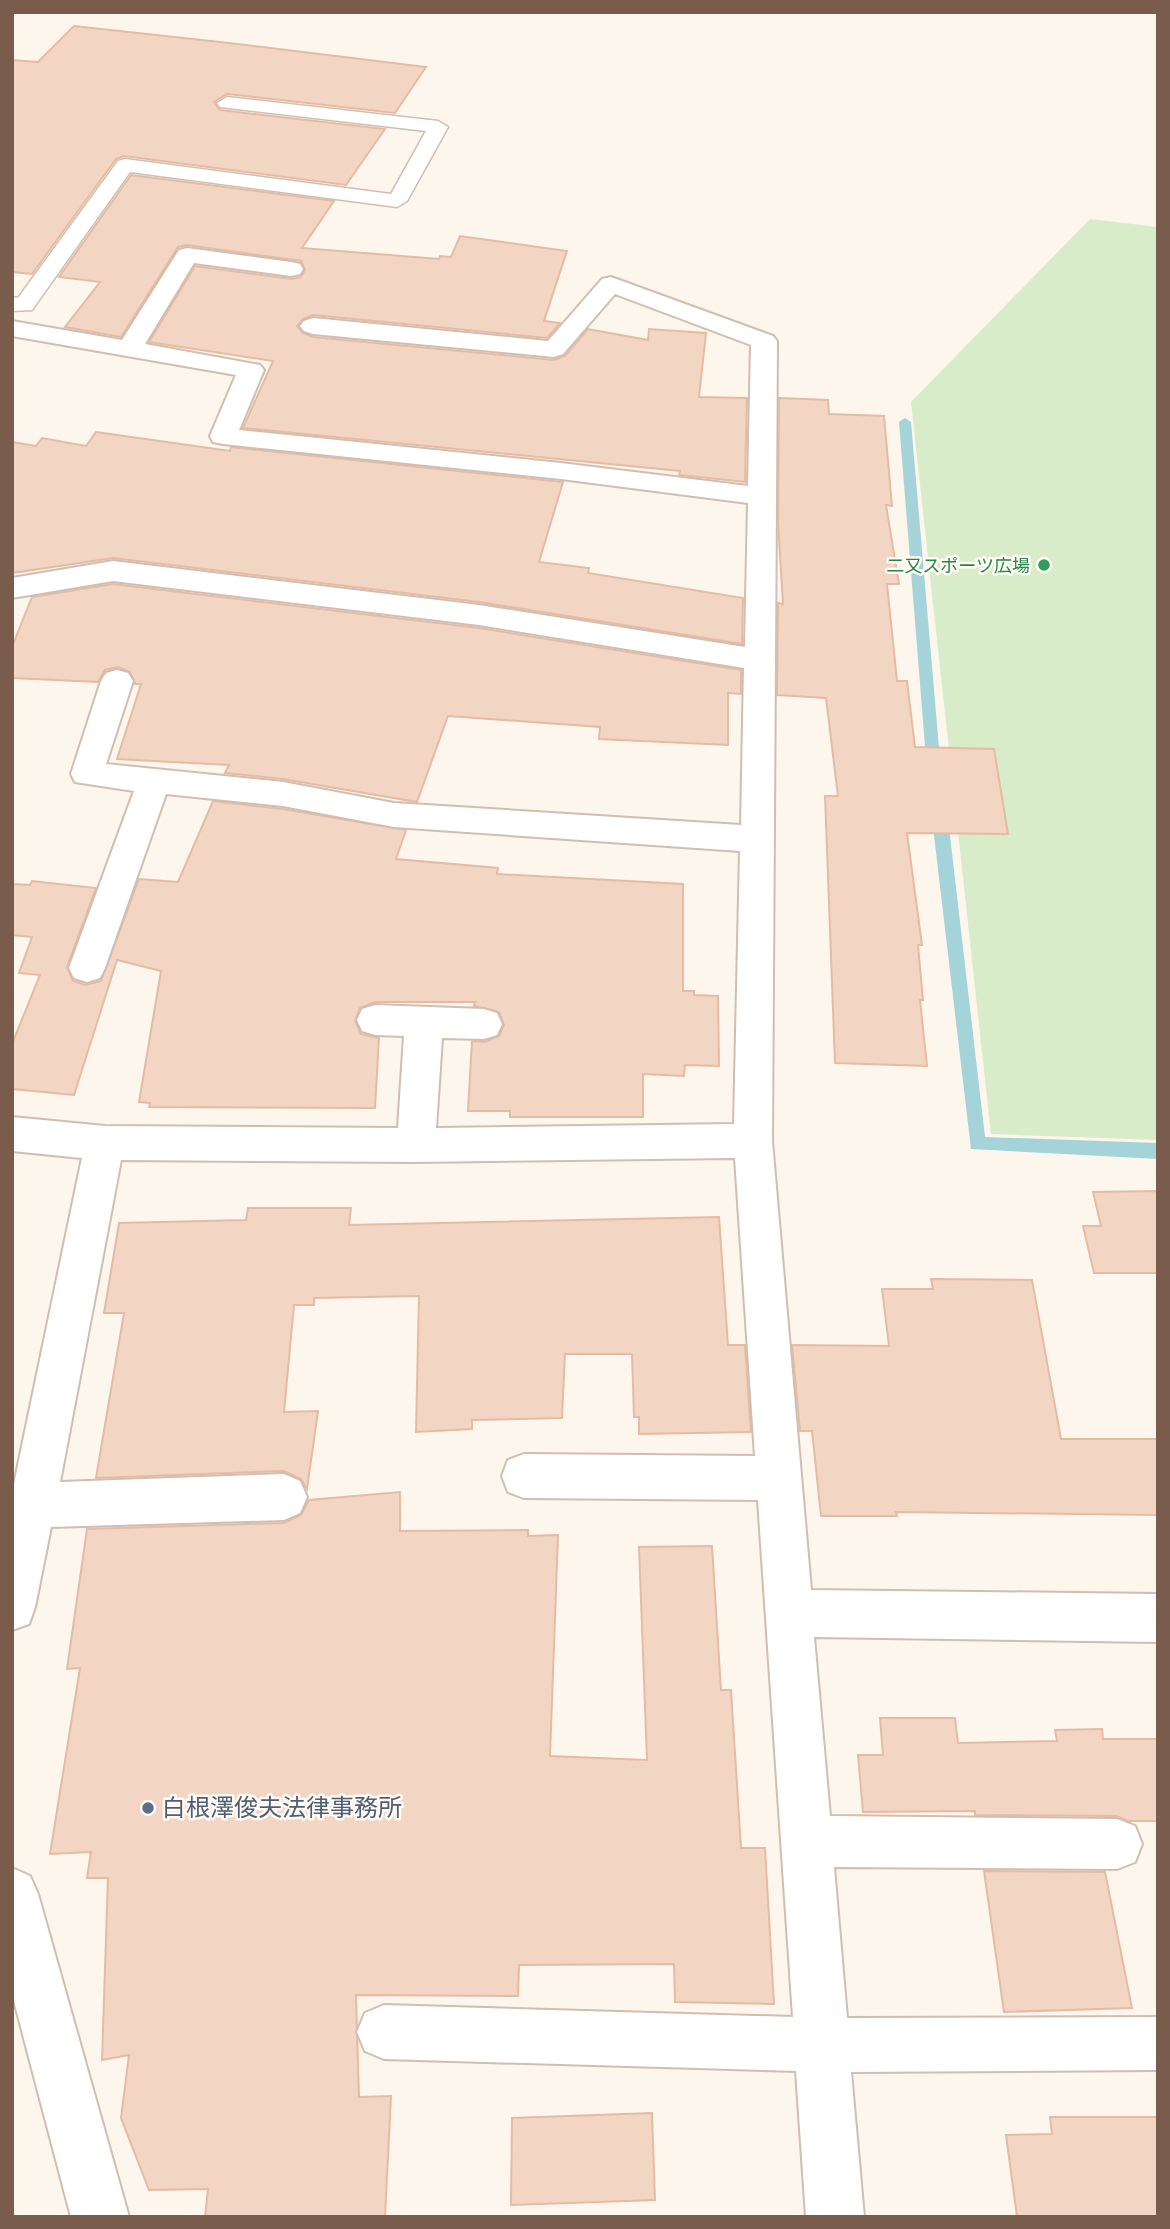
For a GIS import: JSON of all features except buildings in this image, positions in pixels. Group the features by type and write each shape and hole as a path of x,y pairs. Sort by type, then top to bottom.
{"street":[{"path":"128,350 187,255 291,270"},
{"path":"313,326 554,349 611,284 764,341 753,1141 835,2217"},
{"path":"12,328 251,370 223,436 561,471 760,496"},
{"path":"12,588 113,571 479,615 758,660"},
{"path":"117,681 87,774 283,794 394,815 757,839"},
{"path":"87,968 154,781"},
{"path":"375,1020 484,1024"},
{"path":"416,1145 424,1022"},
{"path":"12,1134 105,1143 416,1145 753,1141"},
{"path":"12,1607 105,1143"},
{"path":"524,1476 779,1478"},
{"path":"33,1505 284,1497"},
{"path":"789,1613 1158,1618"},
{"path":"806,1841 1117,1844"},
{"path":"12,1894 100,2217"},
{"path":"384,2032 823,2045 1156,2043"}],"lane":[{"path":"12,304 24,305 125,165 397,201 438,127 227,103"}],"green space":[{"name":"二又スポーツ広場","path":"1090,219 1158,227 1158,1140 991,1134 911,402"}],"waterway":[{"path":"905,422 934,771"},
{"path":"939,810 977,1144 1158,1151"}],"place":[{"name":"二又スポーツ広場","path":"1044,565"},
{"name":"白根澤俊夫法律事務所","path":"148,1808"}]}
